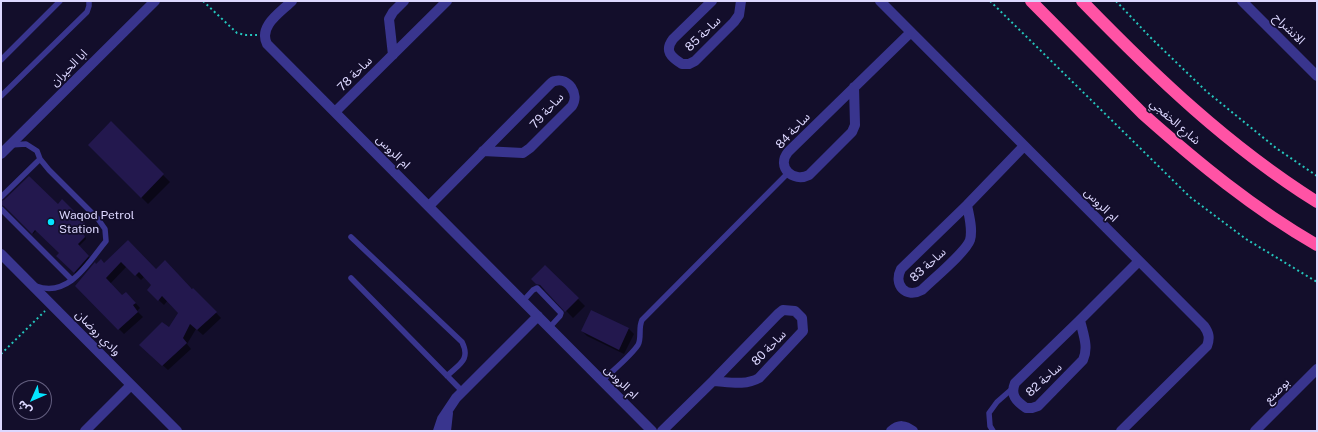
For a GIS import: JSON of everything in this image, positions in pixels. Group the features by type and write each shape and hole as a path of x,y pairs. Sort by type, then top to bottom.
{"highway":[{"name":"شارع الخفجي","path":"1031,1 1143,114 1162,131 1217,177 1314,245"},
{"name":"شارع الخفجي","path":"1082,1 1186,103 1259,163 1317,202"}],"street":[{"name":"ابا الحيران","path":"1,154 155,1"},
{"path":"264,35 267,26 292,1"},
{"path":"393,55 389,19 393,12 404,1"},
{"name":"ساحة 78","path":"335,112 447,1"},
{"name":"ساحة 85","path":"712,1 673,39 669,45 668,48 672,56 682,64 689,64 695,61 734,22 739,15 741,1"},
{"name":"ام الروس","path":"880,1 1208,331 1209,340 1207,346 1121,431"},
{"name":"الانشراح","path":"1242,1 1317,76"},
{"name":"ساحة 84","path":"789,172 783,163 784,157 788,152 910,32"},
{"name":"ام الروس","path":"264,35 270,48 652,431"},
{"name":"ساحة 79","path":"429,206 483,151 550,84 556,81 561,81 573,89 576,95 572,106 530,148 523,153 483,151"},
{"path":"789,172 797,178 804,178 809,175 852,132 855,125 854,87"},
{"name":"ساحة 83","path":"967,205 971,230 970,240 964,250 922,290 916,293 909,293 903,289 899,284 898,278 901,269 967,205 1024,146"},
{"name":"وادي روضان","path":"1,254 176,431"},
{"name":"ساحة 82","path":"1080,320 1086,348 1086,354 1083,360 1038,406 1026,408 1015,399 1013,394 1015,383 1139,261"},
{"name":"ساحة 80","path":"662,431 778,314 783,310 795,311 802,318 803,331 759,378 745,383 713,381"},
{"path":"438,431 440,424 452,402 538,316"},
{"name":"بوصنع","path":"1255,431 1317,370"},
{"path":"85,431 132,385"},
{"path":"446,431 448,410"},
{"path":"891,431 902,425 913,431"}],"lane":[{"path":"1,60 60,1"},
{"path":"1,96 87,12 90,6 89,1"},
{"path":"10,145 26,144 37,150 40,159 49,170 98,219 105,229 106,241 72,280 64,286 56,289 43,289 31,285"},
{"path":"1,197 40,159"},
{"path":"602,381 638,344 640,335 639,326 642,320 789,172"},
{"path":"1,209 72,280"},
{"path":"351,237 462,342 466,355 447,376"},
{"path":"351,278 462,391"},
{"path":"523,301 533,290 537,288 561,313 549,328"},
{"path":"993,431 990,426 989,413 996,402 1013,388"}],"path":[{"path":"203,1 229,28 237,33 246,35 264,35"},
{"path":"990,1 1190,197 1246,238 1317,282"},
{"path":"1116,1 1150,37 1206,91 1276,148 1317,176"},
{"path":"1,354 51,305"}],"building":[{"path":"111,121 164,174 141,198 88,145"},
{"name":"Waqod Petrol Station","path":"29,176 58,204 62,199 86,225 83,231 85,237 78,244 89,256 74,273 56,256 59,253 35,230 32,234 4,206 1,205 1,201 4,200"},
{"path":"128,240 156,269 165,260 192,289 193,288 217,312 197,330 190,324 183,338 187,343 162,366 139,345 162,322 169,327 178,313 162,296 158,301 147,290 151,285 139,272 135,276 121,262 106,278 122,295 126,292 136,303 133,305 138,312 118,330 75,286 95,262 96,264 101,259 104,263"},
{"path":"545,265 579,298 565,312 540,285 536,284 531,279"},
{"path":"591,310 629,328 619,350 581,331"}],"place":[{"name":"Waqod Petrol Station","path":"51,222"}]}
